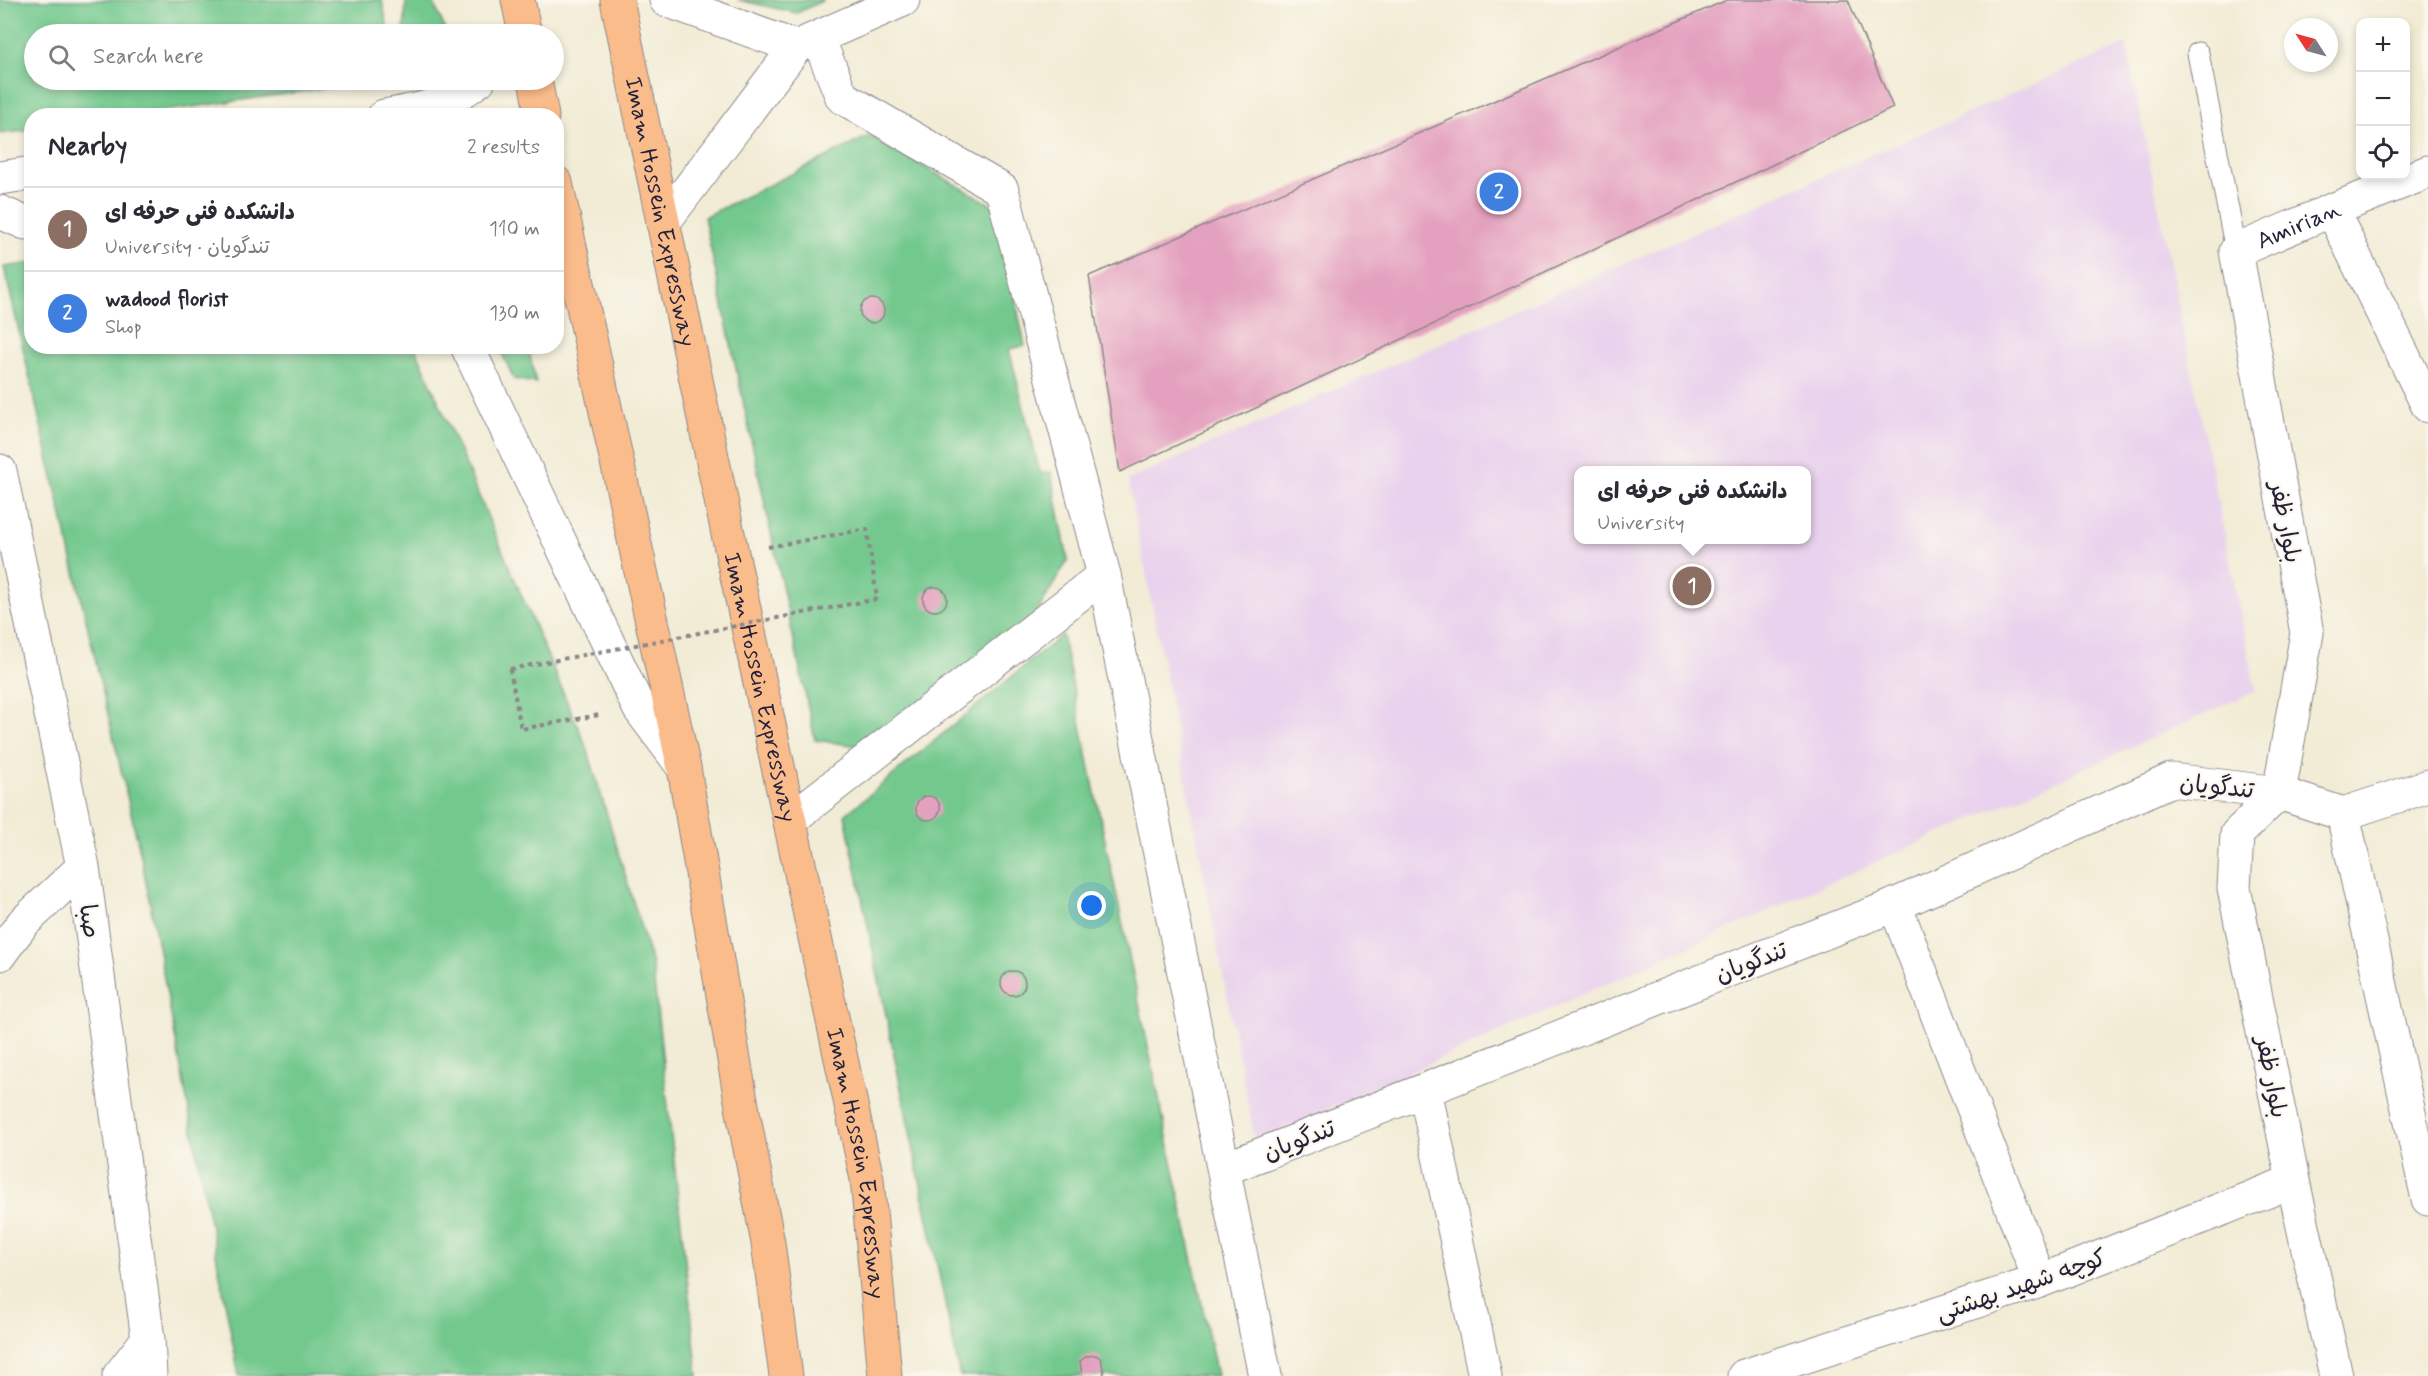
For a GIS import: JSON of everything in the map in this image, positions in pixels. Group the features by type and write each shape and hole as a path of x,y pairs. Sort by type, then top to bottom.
{"highway":[{"name":"Imam Hossein Expressway","path":"617,0 732,553 867,1179 885,1376"},
{"path":"537,90 540,108"},
{"path":"564,220 684,768 743,1112 768,1243 786,1376"}],"street":[{"path":"666,0 807,42 842,97 1002,190 1104,575 1265,1376"},
{"path":"663,224 807,42 903,0"},
{"path":"424,108 450,100 464,90"},
{"name":"Amirian","path":"2236,251 2428,172"},
{"path":"0,178 24,174"},
{"path":"2332,210 2428,406"},
{"path":"0,212 24,223"},
{"name":"بلوار ظفر","path":"2236,251 2307,633 2279,793 2237,834 2234,888 2293,1181 2336,1376"},
{"path":"472,354 639,708 684,768"},
{"name":"صبا","path":"0,471 4,516 83,867 148,1340 150,1376"},
{"path":"790,820 1104,575"},
{"name":"تندگویان","path":"1224,1169 1895,905 2171,780 2279,793"},
{"path":"2279,793 2343,814 2428,786"},
{"path":"2343,814 2428,1199"},
{"path":"0,954 23,923 83,867"},
{"path":"1895,905 2040,1281"},
{"path":"1425,1090 1485,1376"},
{"name":"کوچه شهید بهشتی","path":"1744,1376 2040,1281 2293,1181"},
{"path":"119,1376 148,1340"}],"lane":[{"path":"2198,53 2236,251"}],"path":[{"path":"639,708 521,729 510,669 877,598 867,529 732,553"}],"shaded area":[{"path":"2126,44 2256,691 1255,1142 1128,480"}],"green space":[{"path":"0,0 382,0 387,24 24,24 24,90 315,90 185,108 24,108 24,131 0,134"},
{"path":"406,0 432,0 443,24 405,24"},
{"path":"738,0 824,0 797,13"},
{"path":"869,136 996,207 1025,346 1009,349 1040,473 1051,472 1068,560 1031,622 874,748 815,740 704,217"},
{"path":"24,264 24,353 4,267"},
{"path":"24,354 418,354 587,748 652,964 698,1376 239,1376 141,856"},
{"path":"502,354 530,354 536,383 514,379"},
{"path":"1062,635 1217,1376 960,1376 845,815"}],"building":[{"path":"1727,0 1848,0 1893,108 1120,472 1089,276"},
{"path":"872,299 881,302 884,311 881,320 872,323 863,320 860,311 863,302"},
{"path":"935,587 944,590 947,599 944,608 935,611 926,608 923,599 926,590"},
{"path":"928,796 937,799 940,808 937,817 928,820 919,817 916,808 919,799"},
{"path":"1013,971 1022,974 1025,983 1022,992 1013,995 1004,992 1001,983 1004,974"},
{"path":"1096,1355 1101,1359 1104,1373 1102,1376 1082,1376 1080,1361 1087,1356"}],"place":[{"name":"wadood florist","path":"1499,192"},
{"name":"دانشکده فنی حرفه ای","path":"1692,586"}]}
